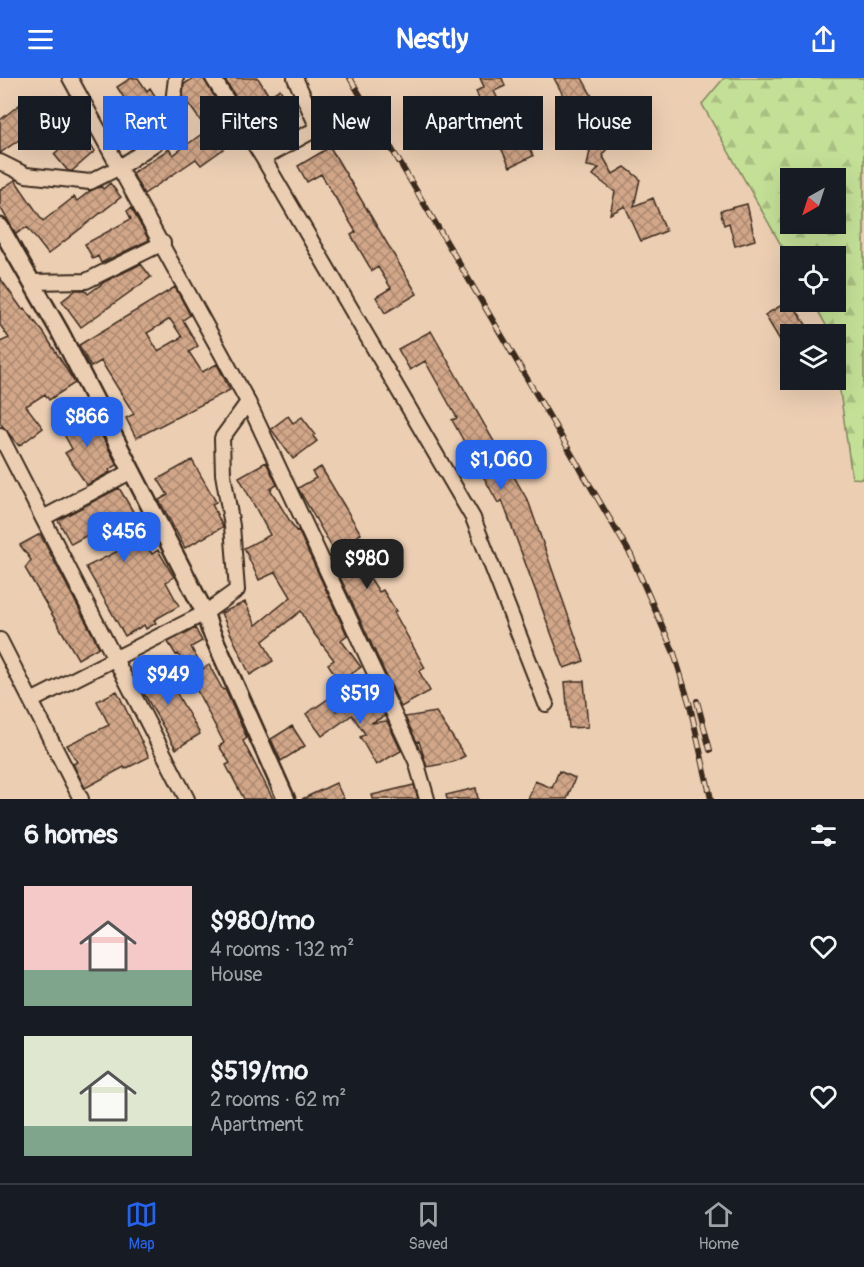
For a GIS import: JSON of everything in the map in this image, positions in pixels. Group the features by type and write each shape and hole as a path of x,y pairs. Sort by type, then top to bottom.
{"street":[{"path":"70,78 163,243 248,402 416,761 427,799"},
{"path":"0,162 26,175 90,182 120,167 170,134 176,78"},
{"path":"213,78 263,158 473,518 546,704"},
{"path":"263,158 318,128 296,78"},
{"path":"0,227 32,282 206,613 210,629 286,799"},
{"path":"32,282 86,281 163,243"},
{"path":"31,701 206,613 237,590 232,526 223,474 222,438 248,402"},
{"path":"0,435 187,799"},
{"path":"0,468 13,460"},
{"path":"43,518 132,471"},
{"path":"0,640 81,799"}],"green space":[{"path":"724,78 864,78 864,479 852,478 840,390 846,390 846,324 825,324 819,312 846,312 846,246 782,246 702,104"}],"building":[{"path":"131,78 138,78 147,91 150,88 155,96 123,96 117,87"},
{"path":"194,78 203,78 214,96 200,96 200,120 188,103 188,96 183,96 184,84"},
{"path":"224,78 258,78 269,96 235,96"},
{"path":"480,78 502,78 505,86 494,91 496,96 478,96 476,91 484,87"},
{"path":"554,78 582,78 592,96 564,96"},
{"path":"280,89 284,96 269,96"},
{"path":"18,106 18,140 0,153 0,120"},
{"path":"200,135 200,150 222,150 201,165 196,159 144,194 132,173 167,150 173,155 180,150 188,150 188,144"},
{"path":"91,146 95,151 72,171 68,171 54,154 58,150 91,150"},
{"path":"325,150 332,150 417,294 385,313 376,297 391,288 378,267 372,271 351,235 356,232 321,174 307,182 298,166"},
{"path":"502,150 530,150 533,156 510,167"},
{"path":"590,150 606,150 602,155 613,174 625,167 640,179 634,206 653,198 666,231 641,241 625,206 610,214 615,192 593,175 599,168 587,166"},
{"path":"15,180 43,221 74,197 77,201 90,191 101,186 103,189 110,183 121,197 48,254 27,227 16,234 0,207 0,190"},
{"path":"747,204 755,240 735,246 729,223 724,225 720,211"},
{"path":"131,208 149,240 101,263 98,256 93,259 85,244 131,219 127,211"},
{"path":"141,264 151,277 81,327 62,301 76,290 85,290 88,294 106,281"},
{"path":"0,278 22,309 24,308 44,333 75,383 49,400 45,394 26,406 43,428 19,446 0,423 0,342 9,338 0,325"},
{"path":"175,287 190,315 183,320 198,346 189,352 202,372 217,364 230,390 136,438 126,418 134,414 101,361 91,367 79,345","holes":["170,319 182,337 158,351 147,333"]},
{"path":"780,306 780,312 798,312 806,324 780,324 780,340 765,315"},
{"path":"431,331 529,503 584,661 564,668 502,500 498,503 452,420 457,418 425,361 410,370 398,349"},
{"path":"88,409 117,465 109,470 110,472 87,485 65,453 72,449 59,425"},
{"path":"288,416 293,423 302,417 315,434 313,436 317,441 293,459 271,429"},
{"path":"192,460 216,502 212,504 223,527 185,548 159,500 168,495 158,479"},
{"path":"266,462 277,485 270,489 296,531 298,530 347,635 341,640 361,667 340,682 328,664 334,660 312,631 301,611 263,641 273,661 250,675 221,613 245,602 256,625 291,597 276,572 259,580 244,548 270,535 239,477"},
{"path":"321,467 361,534 350,540 360,557 386,542 395,558 367,573 379,592 383,590 396,611 394,612 425,668 419,671 430,691 401,707 340,577 346,572 298,488 316,478 312,472"},
{"path":"119,488 146,533 140,536 152,554 158,550 174,577 166,582 179,606 154,620 156,623 146,629 144,625 125,636 86,567 120,550 106,525 71,544 58,520"},
{"path":"40,534 99,647 78,659 25,568 31,560 20,545"},
{"path":"195,628 202,641 191,647 203,669 209,665 223,690 225,689 247,738 243,741 273,799 244,799 226,765 230,763 219,746 224,743 178,654 176,655 168,642"},
{"path":"160,664 200,734 176,749 135,678"},
{"path":"584,681 588,727 569,728 565,682"},
{"path":"117,691 149,757 125,769 124,767 85,788 73,764 77,762 67,745 109,725 97,701"},
{"path":"374,693 385,716 371,723 387,721 401,751 376,765 360,737 365,734 352,715 322,736 306,714 328,699 336,711 357,697 360,703"},
{"path":"436,712 465,756 453,762 427,767 419,741 417,742 405,717"},
{"path":"292,726 305,746 281,761 271,739"},
{"path":"559,771 575,778 567,799 528,799 535,781 552,788"},
{"path":"336,783 344,799 302,799"},
{"path":"414,785 418,799 373,799 372,795"},
{"path":"476,788 478,799 447,799 446,795"}],"railway":[{"path":"350,78 631,555 674,653 690,706 711,799"},
{"path":"697,701 710,750"}]}
